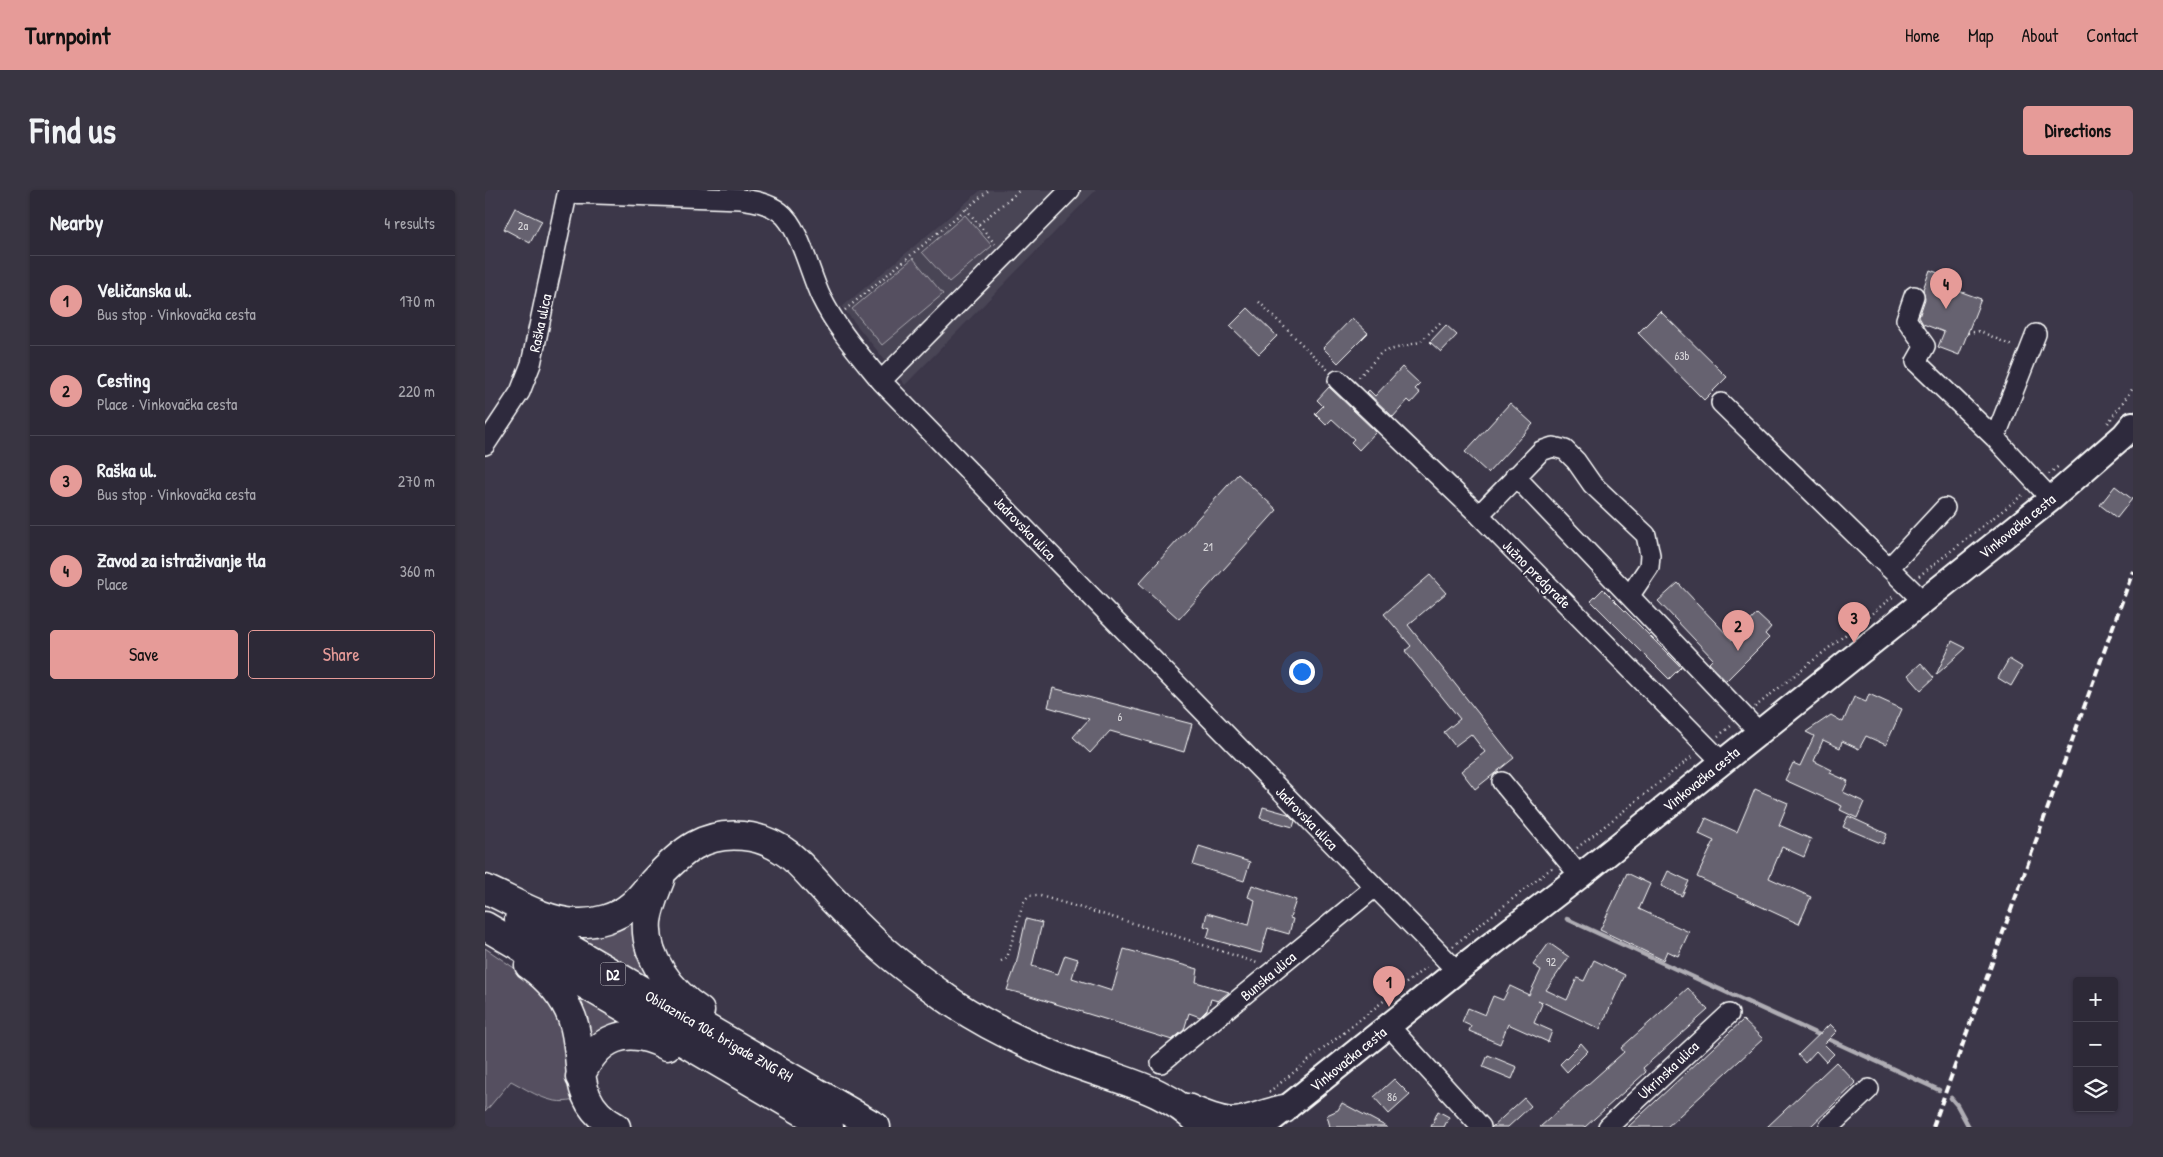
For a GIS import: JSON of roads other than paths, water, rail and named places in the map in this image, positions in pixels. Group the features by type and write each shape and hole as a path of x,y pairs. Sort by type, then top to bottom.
{"highway":[{"path":"485,889 532,912 554,919 577,923 597,922 616,916 632,906 665,868 679,854 693,844 713,838 731,836 750,837 770,843 788,852 802,864 852,920 881,947 955,1004 1020,1041 1064,1060 1148,1088 1178,1116 1203,1127"},
{"path":"665,868 650,905 647,922 648,940 654,959 663,975 687,1003 725,1031 741,1049"},
{"name":"Obilaznica 106. brigade ZNG RH","path":"485,900 876,1127"},
{"path":"493,931 511,950 540,973 565,1003 576,1035 581,1077 586,1098 596,1112 616,1127"},
{"name":"Obilaznica 106. brigade ZNG RH","path":"493,931 829,1127"},
{"path":"581,1077 587,1063 597,1050 608,1041 620,1036 634,1034 652,1038 679,1053 693,1058 709,1058"},
{"path":"1178,1116 1235,1122 1270,1112 1277,1101"}],"main road":[{"name":"Vinkovačka cesta","path":"1263,1127 1277,1101 1389,1026 1449,963 1580,876 1715,753 2043,491 2124,435 2133,424"}],"street":[{"path":"881,381 1070,190"},
{"name":"Jadrovska ulica","path":"568,192 741,199 763,203 781,213 796,234 821,298 857,351 881,381 1449,963"},
{"name":"Raška ulica","path":"485,445 520,392 531,364 568,192"},
{"path":"1915,296 1906,319 1925,346 1916,362 1995,438 2043,491"},
{"path":"1995,438 2036,334"},
{"name":"Južno predgrađe","path":"1343,385 1479,515 1715,753"},
{"path":"1721,403 1915,593"},
{"path":"1479,515 1541,451 1553,447 1565,450 1577,462 1592,484 1646,535 1650,555 1649,567 1630,595"},
{"path":"1515,476 1751,724"},
{"path":"1889,568 1945,508"},
{"path":"1502,782 1580,876"},
{"name":"Bunska ulica","path":"1161,1063 1375,887"},
{"name":"Ukrinska ulica","path":"1608,1127 1729,1014"},
{"path":"1389,1026 1476,1125"},
{"path":"1829,1127 1869,1089"}],"waterway":[{"path":"1567,919 1939,1090"},
{"path":"1951,1098 1969,1127"}],"railway":[{"path":"1933,1127 2133,571"}],"place":[{"name":"Zavod za istraživanje tla","path":"1946,309"},
{"name":"Raška ul.","path":"1854,643"},
{"name":"Cesting","path":"1738,651"},
{"name":"Veličanska ul.","path":"1389,1007"}]}
